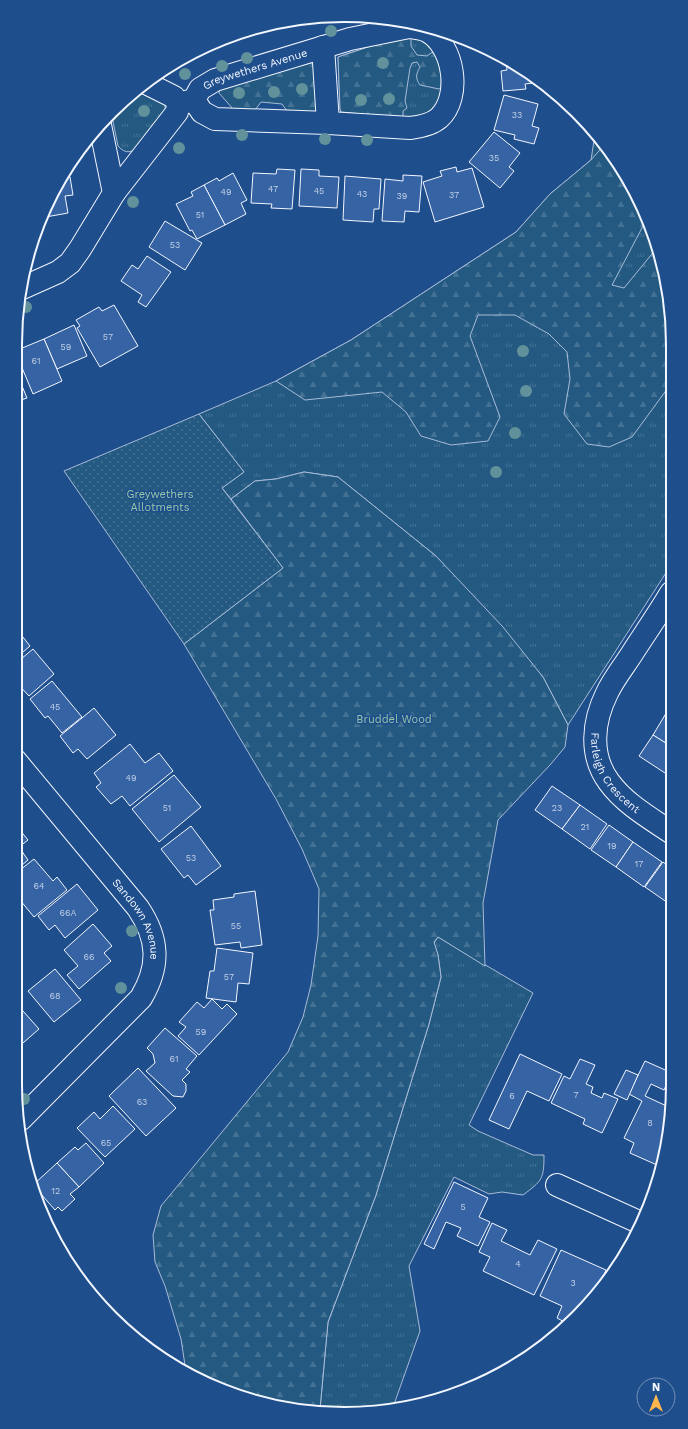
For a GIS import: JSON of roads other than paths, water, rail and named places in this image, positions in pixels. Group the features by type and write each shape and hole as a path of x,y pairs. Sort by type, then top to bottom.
{"street":[{"name":"Greywethers Avenue","path":"27,286 58,272 70,262 80,249 114,192 177,112 200,89 215,80 323,47 350,39 405,28"},
{"name":"Greywethers Avenue","path":"152,86 186,102 215,119 328,123 410,128 421,127 438,118 444,111 448,104 452,84 451,69 447,53 440,42 429,34"},
{"name":"Greywethers Avenue","path":"323,47 328,123"},
{"path":"102,133 114,192"},
{"name":"Farleigh Crescent","path":"666,601 607,692 600,711 595,745 600,766 608,781 636,808 666,829"},
{"name":"Sandown Avenue","path":"22,768 138,908 147,922 154,945 153,970 149,984 141,998 24,1116"},
{"path":"557,1185 635,1221"}],"park label":[{"name":"Greywethers Allotments","path":"160,500"},
{"name":"Bruddel Wood","path":"394,719"}]}
